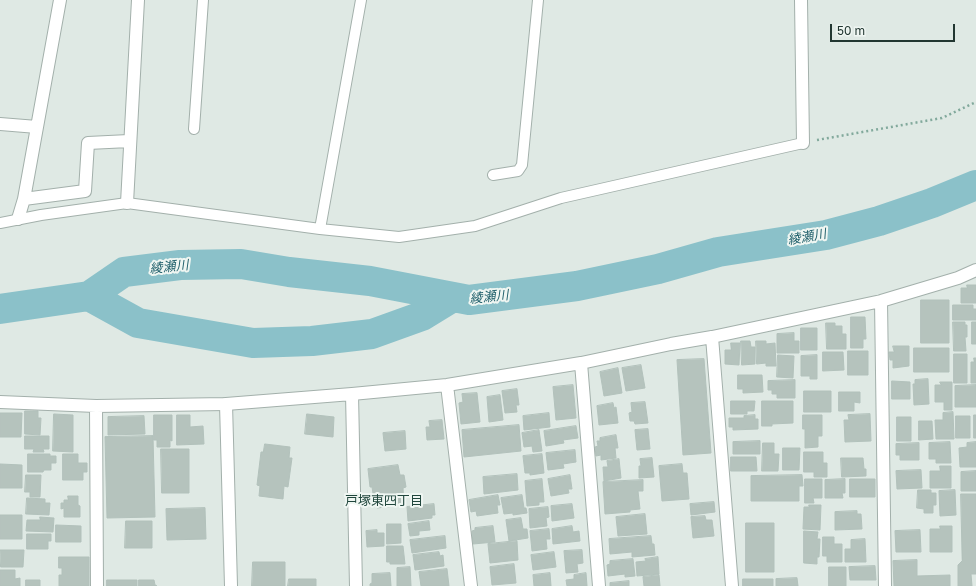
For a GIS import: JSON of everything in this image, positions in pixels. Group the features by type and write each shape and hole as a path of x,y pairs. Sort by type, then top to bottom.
{"street":[{"path":"18,219 24,199 60,0"},
{"path":"127,203 129,140 138,0"},
{"path":"801,0 803,143"},
{"path":"0,124 37,128"},
{"path":"24,199 85,190 88,143 129,140"},
{"path":"0,402 96,406 226,404 447,385 581,363 881,301 958,278 976,270"},
{"path":"881,301 884,586"},
{"path":"712,337 732,586"},
{"path":"581,363 599,586"},
{"path":"447,385 471,586"},
{"path":"352,394 356,586"},
{"path":"226,404 231,586"},
{"path":"96,406 98,586"}],"lane":[{"path":"194,128 203,0"},
{"path":"320,229 360,0"},
{"path":"493,175 518,171 522,165 538,0"},
{"path":"0,223 127,203 320,229 399,237 475,226 562,198 803,143"}],"path":[{"path":"803,143 942,118 976,102"}],"building":[{"path":"967,285 976,285 976,303 961,303 961,288 967,288"},
{"path":"921,300 949,300 949,343 921,343"},
{"path":"953,305 973,305 973,309 976,309 976,320 953,320"},
{"path":"851,317 865,317 866,339 863,339 863,348 851,348"},
{"path":"953,322 965,322 965,325 967,325 967,337 965,337 966,351 954,351"},
{"path":"972,322 976,322 976,344 972,344"},
{"path":"826,323 835,323 835,326 842,326 842,334 846,334 846,349 827,349"},
{"path":"801,328 817,328 817,350 801,350"},
{"path":"794,333 794,341 799,341 799,353 777,353 777,334"},
{"path":"741,341 750,341 751,347 755,347 755,364 742,365"},
{"path":"756,341 766,341 766,344 775,343 776,366 766,366 766,363 757,364"},
{"path":"731,343 740,343 739,365 725,364 725,350 731,350"},
{"path":"893,346 909,346 909,366 893,368 893,360 890,360 889,352 894,352"},
{"path":"914,348 949,348 949,372 914,372"},
{"path":"848,351 868,351 868,375 848,375"},
{"path":"823,352 843,352 844,370 823,371"},
{"path":"954,354 967,354 967,383 954,383"},
{"path":"778,355 794,356 793,378 777,377"},
{"path":"817,355 817,379 810,379 810,376 801,376 801,356"},
{"path":"974,358 976,358 976,383 971,383 971,362 974,362"},
{"path":"704,359 711,453 683,455 677,360"},
{"path":"641,365 645,388 626,391 622,368"},
{"path":"618,368 622,393 604,396 600,372"},
{"path":"738,375 762,375 763,392 743,393 743,389 738,389"},
{"path":"928,379 929,404 914,405 913,384 915,384 915,380"},
{"path":"795,380 795,398 777,398 777,394 772,394 772,390 768,390 768,381"},
{"path":"892,381 910,382 910,399 892,399"},
{"path":"940,382 952,382 952,410 944,410 944,402 935,402 935,385 941,385"},
{"path":"573,385 576,418 556,420 553,387"},
{"path":"976,385 976,407 955,407 955,386"},
{"path":"517,389 519,405 516,405 517,412 505,413 502,391"},
{"path":"804,391 831,391 831,412 804,412"},
{"path":"839,392 860,392 860,403 854,402 854,411 839,411"},
{"path":"477,393 480,422 461,424 459,403 463,402 462,394"},
{"path":"500,395 503,420 489,422 487,397"},
{"path":"731,401 755,401 754,411 747,411 747,414 731,414"},
{"path":"762,401 793,401 793,423 762,426"},
{"path":"645,402 648,423 635,424 634,421 630,421 629,413 632,412 631,403"},
{"path":"613,403 614,408 616,407 618,423 599,425 597,406"},
{"path":"25,411 38,411 38,418 41,418 40,435 25,434"},
{"path":"953,412 954,439 936,439 935,420 943,420 943,413"},
{"path":"0,413 22,413 21,437 0,437"},
{"path":"549,413 550,427 524,430 523,416"},
{"path":"54,414 73,415 73,452 53,451"},
{"path":"307,414 334,417 333,437 305,434"},
{"path":"870,414 871,441 845,442 844,420 849,420 848,415"},
{"path":"154,415 172,415 172,441 170,440 170,447 157,447 157,440 154,440"},
{"path":"177,415 190,415 190,427 203,426 204,444 177,445"},
{"path":"755,415 755,419 758,419 758,429 733,430 733,427 729,427 729,418 744,418 744,416"},
{"path":"803,415 822,415 822,436 818,436 818,447 805,448"},
{"path":"974,415 976,415 976,438 974,438"},
{"path":"144,416 145,434 108,435 108,417"},
{"path":"956,416 970,416 970,438 956,438"},
{"path":"897,417 911,417 911,441 897,441"},
{"path":"442,420 444,439 427,440 426,427 430,427 429,421"},
{"path":"919,421 932,421 933,439 919,440"},
{"path":"519,425 521,451 464,457 462,430"},
{"path":"576,426 578,438 563,440 564,443 546,446 544,431"},
{"path":"648,429 650,449 637,450 635,430"},
{"path":"539,430 542,451 533,452 532,446 524,447 522,433"},
{"path":"405,431 406,449 385,451 383,433"},
{"path":"616,435 618,448 615,448 616,458 601,460 601,455 596,456 595,447 598,446 597,441 600,441 600,438"},
{"path":"25,436 49,436 49,449 43,449 44,452 33,452 34,449 25,449"},
{"path":"153,436 155,517 107,518 105,437"},
{"path":"760,441 760,454 733,454 733,442"},
{"path":"950,442 951,463 936,463 936,459 929,459 929,443"},
{"path":"976,442 976,467 960,467 959,448 967,447 967,443"},
{"path":"763,443 774,443 774,454 779,454 778,471 762,471"},
{"path":"919,443 919,460 900,460 900,455 896,455 896,444"},
{"path":"265,444 290,447 289,458 292,458 288,487 284,486 283,499 259,496 260,486 257,485 261,452 263,452"},
{"path":"783,448 800,448 799,470 783,470"},
{"path":"161,449 189,449 189,493 162,493"},
{"path":"575,450 576,462 563,464 564,468 548,470 546,453"},
{"path":"804,452 823,452 823,463 827,463 827,477 814,477 814,472 804,472"},
{"path":"28,454 50,454 50,456 56,456 56,463 51,463 51,470 44,470 43,472 28,472"},
{"path":"63,454 78,454 78,463 87,463 87,472 83,472 83,480 63,480"},
{"path":"542,454 544,473 530,475 530,473 525,473 523,456"},
{"path":"731,457 756,457 757,471 731,471"},
{"path":"652,458 654,477 639,478 639,466 641,466 640,459"},
{"path":"841,458 863,458 866,476 842,477"},
{"path":"619,459 621,478 604,481 603,467 608,467 607,461"},
{"path":"0,464 22,465 22,488 0,488"},
{"path":"682,464 683,473 687,473 689,499 662,501 659,466"},
{"path":"398,465 400,475 404,475 406,487 403,488 404,505 377,508 372,487 370,487 368,469"},
{"path":"940,466 951,466 951,488 930,488 930,471 940,471"},
{"path":"921,470 922,488 897,489 896,471"},
{"path":"976,471 976,491 961,491 961,472"},
{"path":"517,474 518,490 484,494 483,477"},
{"path":"26,475 41,475 40,497 30,497 30,492 25,492"},
{"path":"570,475 572,489 568,489 569,493 551,496 548,479"},
{"path":"802,475 803,486 799,486 799,501 751,501 751,476"},
{"path":"542,479 544,502 539,502 539,505 527,506 525,481"},
{"path":"805,479 822,479 822,498 813,498 814,503 805,503"},
{"path":"845,479 845,493 842,493 843,498 825,498 825,480"},
{"path":"850,479 875,479 875,497 850,497"},
{"path":"643,480 643,491 638,491 640,509 630,510 630,512 605,514 603,482"},
{"path":"918,490 931,490 931,493 936,493 936,505 933,505 933,513 924,513 924,509 917,508"},
{"path":"955,490 956,515 940,516 939,491"},
{"path":"961,494 976,494 976,574 971,574 972,586 958,586 958,565 962,561"},
{"path":"498,495 500,505 497,505 498,513 477,516 476,511 471,512 469,500"},
{"path":"522,495 524,508 526,508 527,513 513,515 513,513 504,514 501,498"},
{"path":"68,496 78,496 80,517 64,517 64,508 61,509 61,503 64,503 64,500 68,500"},
{"path":"27,498 45,499 45,503 50,503 49,515 26,514"},
{"path":"714,502 715,512 691,515 690,504"},
{"path":"434,504 435,515 432,515 432,518 408,521 407,507"},
{"path":"572,504 574,518 552,521 551,506"},
{"path":"809,505 821,505 820,530 803,529 804,507 809,507"},
{"path":"548,507 549,517 546,518 547,526 530,528 529,509"},
{"path":"205,508 206,539 167,540 166,509"},
{"path":"857,511 857,514 861,514 862,529 835,530 835,512"},
{"path":"645,514 647,534 618,536 616,517"},
{"path":"0,515 22,515 22,539 0,539"},
{"path":"705,516 706,520 712,520 714,536 693,538 691,517"},
{"path":"40,517 54,518 53,532 26,531 27,520 40,520"},
{"path":"521,518 523,529 527,529 528,538 509,541 506,520"},
{"path":"126,521 152,521 152,548 125,548"},
{"path":"429,521 430,530 419,531 419,535 410,536 408,524"},
{"path":"746,523 774,523 774,572 746,572"},
{"path":"387,524 401,524 401,543 387,544"},
{"path":"56,525 81,526 81,542 56,542"},
{"path":"493,526 495,542 473,544 472,531 475,530 475,528"},
{"path":"572,526 573,532 579,531 580,541 553,544 552,529"},
{"path":"940,526 952,526 952,552 930,552 930,529 940,529"},
{"path":"549,529 550,539 546,539 547,549 532,551 530,531"},
{"path":"377,530 377,533 384,533 384,546 367,547 366,531"},
{"path":"920,530 921,552 896,552 895,531"},
{"path":"804,531 818,532 817,539 820,539 817,564 804,563"},
{"path":"27,534 51,534 51,541 48,541 48,549 27,549"},
{"path":"445,536 446,548 412,553 410,540"},
{"path":"651,536 652,544 654,544 655,555 632,557 632,552 610,554 609,539"},
{"path":"823,537 834,537 834,544 842,544 842,562 827,562 827,556 823,556"},
{"path":"865,539 866,562 845,562 845,549 851,549 851,540"},
{"path":"517,541 518,560 490,563 488,544"},
{"path":"387,546 403,546 405,564 390,564 390,562 387,562"},
{"path":"0,550 24,550 23,567 1,567"},
{"path":"582,550 583,563 577,564 578,572 566,573 564,551"},
{"path":"439,552 440,556 443,555 444,566 415,570 413,555"},
{"path":"554,552 556,567 533,570 531,555"},
{"path":"59,557 89,557 89,586 59,586 59,575 62,575 62,568 59,568"},
{"path":"658,557 659,574 637,576 636,562 646,561 645,559"},
{"path":"633,559 635,576 625,577 625,574 608,576 607,565 610,564 610,561"},
{"path":"917,560 917,576 950,575 950,586 894,586 893,561"},
{"path":"253,562 285,562 285,586 252,586"},
{"path":"514,564 516,583 492,585 490,567"},
{"path":"875,566 876,580 850,580 849,567"},
{"path":"410,567 411,586 397,586 397,568"},
{"path":"829,567 846,567 846,586 829,586"},
{"path":"447,569 449,586 421,586 419,572"},
{"path":"0,570 15,570 15,579 20,578 20,586 0,586"},
{"path":"390,573 391,586 370,586 372,583 372,574"},
{"path":"550,573 551,586 534,586 533,575"},
{"path":"586,573 587,586 567,586 566,580 574,579 574,575"},
{"path":"659,575 660,586 644,586 643,577"},
{"path":"797,578 798,586 776,586 776,579"},
{"path":"289,579 316,579 316,586 288,586"},
{"path":"743,579 773,579 773,586 743,586"},
{"path":"26,580 40,580 40,586 26,586"},
{"path":"107,580 137,580 137,586 107,586"},
{"path":"139,580 154,580 155,585 157,586 139,586"},
{"path":"629,581 629,586 610,586 610,583"}],"waterway":[{"name":"綾瀬川","path":"0,309 89,296 124,272 180,265 241,264 289,272 370,281 469,300 577,286 658,269 718,252 826,235 879,221 932,203 976,185"},
{"path":"89,296 138,323 253,343 312,341 372,334 422,316 453,297"}],"district":[{"name":"戸塚東四丁目","path":"384,501"}]}
